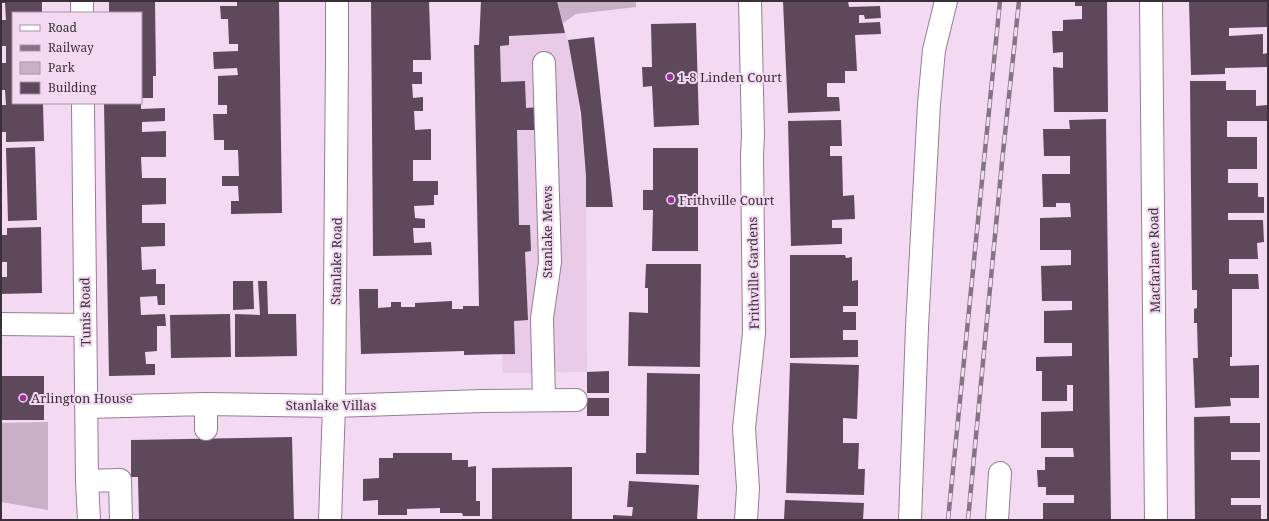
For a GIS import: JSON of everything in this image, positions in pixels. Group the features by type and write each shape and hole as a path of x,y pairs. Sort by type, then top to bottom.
{"street":[{"path":"82,1 82,12"},
{"name":"Stanlake Road","path":"330,520 334,406 337,1"},
{"name":"Frithville Gardens","path":"746,520 748,488 744,428 754,333 753,136 750,1"},
{"path":"910,520 917,327 929,104 934,50 946,1"},
{"name":"Macfarlane Road","path":"1151,1 1156,520"},
{"name":"Stanlake Mews","path":"544,64 550,262 542,318 544,400"},
{"name":"Tunis Road","path":"83,104 87,481 89,520"},
{"path":"1,324 85,325"},
{"name":"Stanlake Villas","path":"86,407 206,404 334,406 482,401 576,400"},
{"path":"206,404 206,429"},
{"path":"997,520 1000,473"},
{"path":"87,481 120,480 121,520"}],"shaded area":[{"path":"481,1 557,1 568,40 576,83 586,176 587,372 503,373 498,253 479,254 474,45 479,44"}],"green space":[{"path":"557,1 636,1 636,7 576,14 563,23"},
{"path":"48,422 48,510 1,502 1,423"}],"building":[{"path":"1,1 42,1 42,12 12,12 12,104 43,104 44,141 6,142 6,132 1,132 1,105 6,105 5,90 1,90 1,63 6,63 6,46 1,46 1,20 6,20 5,3 1,3"},
{"path":"109,1 155,1 156,76 153,76 153,98 142,98 142,12 109,12"},
{"path":"237,1 279,1 282,213 231,214 231,201 239,201 238,186 222,186 222,176 239,176 238,150 224,150 224,140 214,140 213,114 227,114 227,105 218,105 218,76 238,75 237,68 214,69 213,52 238,51 238,44 229,44 228,19 221,19 220,6 237,6"},
{"path":"371,1 429,1 431,60 413,60 413,72 422,72 422,84 412,84 413,98 423,97 423,111 414,111 415,130 431,129 431,160 413,160 413,181 438,181 438,195 434,195 434,205 414,206 415,218 425,219 425,228 413,228 414,243 431,242 432,255 373,256"},
{"path":"481,1 557,1 565,33 509,36 509,45 500,46 501,82 525,81 526,108 541,107 541,130 517,130 519,225 530,225 531,251 525,252 528,320 514,321 515,354 464,355 464,351 361,354 359,289 378,289 378,308 391,307 391,302 401,302 401,307 415,307 415,303 452,301 452,309 463,309 463,306 479,306 474,45 479,45"},
{"path":"783,1 848,1 849,7 880,6 881,18 865,19 864,15 859,15 859,23 880,22 881,34 855,35 857,71 845,71 845,83 827,83 827,97 839,97 840,111 788,113"},
{"path":"1075,1 1107,1 1108,112 1054,112 1053,67 1063,68 1063,52 1053,53 1052,31 1063,31 1063,20 1082,19 1082,6 1075,6"},
{"path":"1189,1 1268,1 1267,27 1229,28 1229,36 1263,34 1263,54 1268,53 1268,67 1225,68 1225,74 1191,75"},
{"name":"1-8 Linden Court","path":"696,23 699,125 654,127 652,86 643,87 642,67 652,67 651,24"},
{"path":"594,37 613,207 586,207 586,176 581,113 568,40"},
{"path":"1190,81 1226,81 1226,90 1256,90 1256,106 1267,105 1268,121 1227,121 1227,137 1257,137 1257,169 1228,169 1228,183 1258,183 1258,197 1264,197 1264,213 1228,213 1228,220 1263,220 1264,242 1257,243 1258,259 1229,259 1229,274 1258,274 1259,289 1232,289 1232,357 1230,357 1230,366 1259,365 1259,398 1230,398 1231,406 1195,408 1193,358 1198,358 1197,323 1194,323 1194,309 1197,308 1197,290 1192,290"},
{"path":"104,104 141,104 141,109 165,108 165,121 142,122 142,132 166,131 166,157 141,157 142,178 166,178 166,204 142,205 142,223 165,223 165,246 141,247 142,270 156,269 156,284 165,284 165,305 158,305 157,296 140,297 141,315 165,314 166,326 157,326 157,351 145,352 146,364 155,364 155,375 109,376"},
{"path":"1106,119 1111,520 1043,520 1043,503 1074,503 1074,495 1046,495 1046,487 1038,487 1037,470 1045,470 1045,457 1074,457 1073,448 1041,448 1041,412 1073,411 1073,385 1067,385 1067,401 1042,401 1042,371 1036,371 1036,357 1072,356 1072,343 1044,343 1044,311 1072,310 1072,301 1042,301 1041,266 1071,265 1071,250 1040,250 1040,218 1071,217 1070,203 1056,203 1056,207 1043,207 1042,174 1070,174 1070,156 1044,156 1043,129 1070,129 1069,120"},
{"path":"841,120 842,146 830,146 830,156 842,156 843,196 854,195 855,219 832,220 832,228 842,228 842,244 791,246 788,121"},
{"path":"35,147 37,220 8,221 6,148"},
{"name":"Frithville Court","path":"653,148 698,148 698,251 652,251 653,210 643,210 643,190 653,190"},
{"path":"41,227 42,293 1,294 1,277 7,277 7,262 1,262 1,235 7,235 7,228"},
{"path":"790,255 845,255 846,258 852,257 852,281 858,280 858,306 843,306 843,312 856,312 856,330 843,330 843,340 858,340 858,357 790,358"},
{"path":"646,264 701,264 700,367 628,366 629,312 648,313 648,288 645,288"},
{"path":"233,281 253,281 254,309 233,310"},
{"path":"258,281 267,281 268,314 296,314 297,356 235,357 235,314 260,315"},
{"path":"230,314 231,357 171,358 170,315"},
{"path":"790,363 859,365 857,419 843,418 843,443 859,443 858,469 865,469 864,495 786,493"},
{"path":"609,371 609,393 587,393 587,372"},
{"path":"647,373 700,374 699,475 636,474 636,453 646,453"},
{"name":"Arlington House","path":"1,376 44,376 44,420 1,420"},
{"path":"587,398 609,398 609,416 587,416"},
{"path":"1230,416 1230,423 1260,423 1260,452 1231,452 1231,460 1260,460 1260,498 1231,498 1231,505 1261,505 1261,520 1195,520 1194,417"},
{"path":"292,437 294,520 139,520 138,477 131,477 131,440"},
{"path":"393,453 452,453 452,460 468,460 468,467 476,466 476,501 480,501 480,516 463,516 462,513 440,513 440,508 407,509 407,515 378,515 378,500 363,501 363,479 379,478 379,458 393,458"},
{"path":"572,467 572,520 492,520 492,468"},
{"path":"629,481 699,485 697,520 613,520 613,515 632,516 633,507 627,507"},
{"path":"785,500 864,503 863,520 784,520"}],"railway":[{"path":"948,520 1000,1"},
{"path":"968,520 1019,1"}],"place":[{"name":"1-8 Linden Court","path":"670,77"},
{"name":"Frithville Court","path":"671,200"},
{"name":"Arlington House","path":"23,398"}]}
